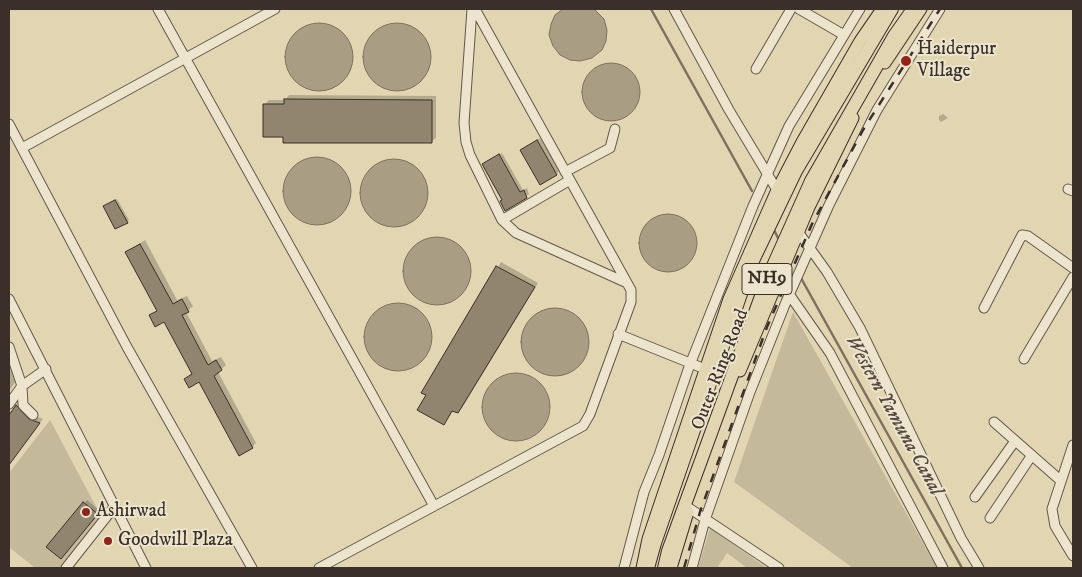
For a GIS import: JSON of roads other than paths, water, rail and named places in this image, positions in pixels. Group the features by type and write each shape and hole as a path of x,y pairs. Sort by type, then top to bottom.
{"highway":[{"name":"Outer Ring Road","path":"648,568 751,265 796,172 892,9"},
{"name":"Outer Ring Road","path":"664,568 668,551 768,277 811,181 894,36 913,9"}],"main road":[{"name":"Outer Ring Road","path":"642,568 648,539 729,299 777,190 817,113 882,9"},
{"name":"Outer Ring Road","path":"671,568 689,508 754,336 830,163 872,83 922,9"}],"street":[{"path":"158,9 434,506"},
{"path":"22,148 275,9"},
{"path":"319,568 583,426 590,414 632,296 627,283 473,9"},
{"path":"473,9 464,123 466,142 470,155 502,220 516,233 627,283"},
{"path":"674,9 777,190"},
{"path":"756,69 791,9"},
{"path":"799,9 844,35"},
{"path":"624,568 644,492 691,363 767,174 789,126 860,9"},
{"path":"692,568 705,520 750,392 789,294 837,188 878,110 940,9"},
{"path":"9,124 127,347 252,568"},
{"path":"502,220 610,148 615,129"},
{"path":"799,233 837,288 860,328 961,538 980,568"},
{"path":"984,308 1022,235 1028,236 1073,268"},
{"path":"1024,359 1073,277"},
{"path":"789,294 830,353 942,568"},
{"path":"9,299 146,568"},
{"path":"618,334 705,369"},
{"path":"9,347 22,386 23,405 33,415"},
{"path":"9,404 22,386 46,369"},
{"path":"994,422 1060,480"},
{"path":"975,497 1015,441"},
{"path":"1073,446 1060,480 1052,509 1053,518 1073,556"},
{"path":"990,518 1032,455"},
{"path":"66,568 114,506"},
{"path":"689,508 779,568"}],"waterway":[{"name":"Western Yamuna Canal","path":"651,9 752,191"},
{"name":"Western Yamuna Canal","path":"774,230 779,240"},
{"name":"Western Yamuna Canal","path":"801,278 962,568"}],"railway":[{"path":"684,568 700,512 767,327 812,224 863,130 940,9"}],"place":[{"name":"Haiderpur Village","path":"906,61"},
{"name":"Ashirwad","path":"86,512"},
{"name":"Goodwill Plaza","path":"108,541"}]}
